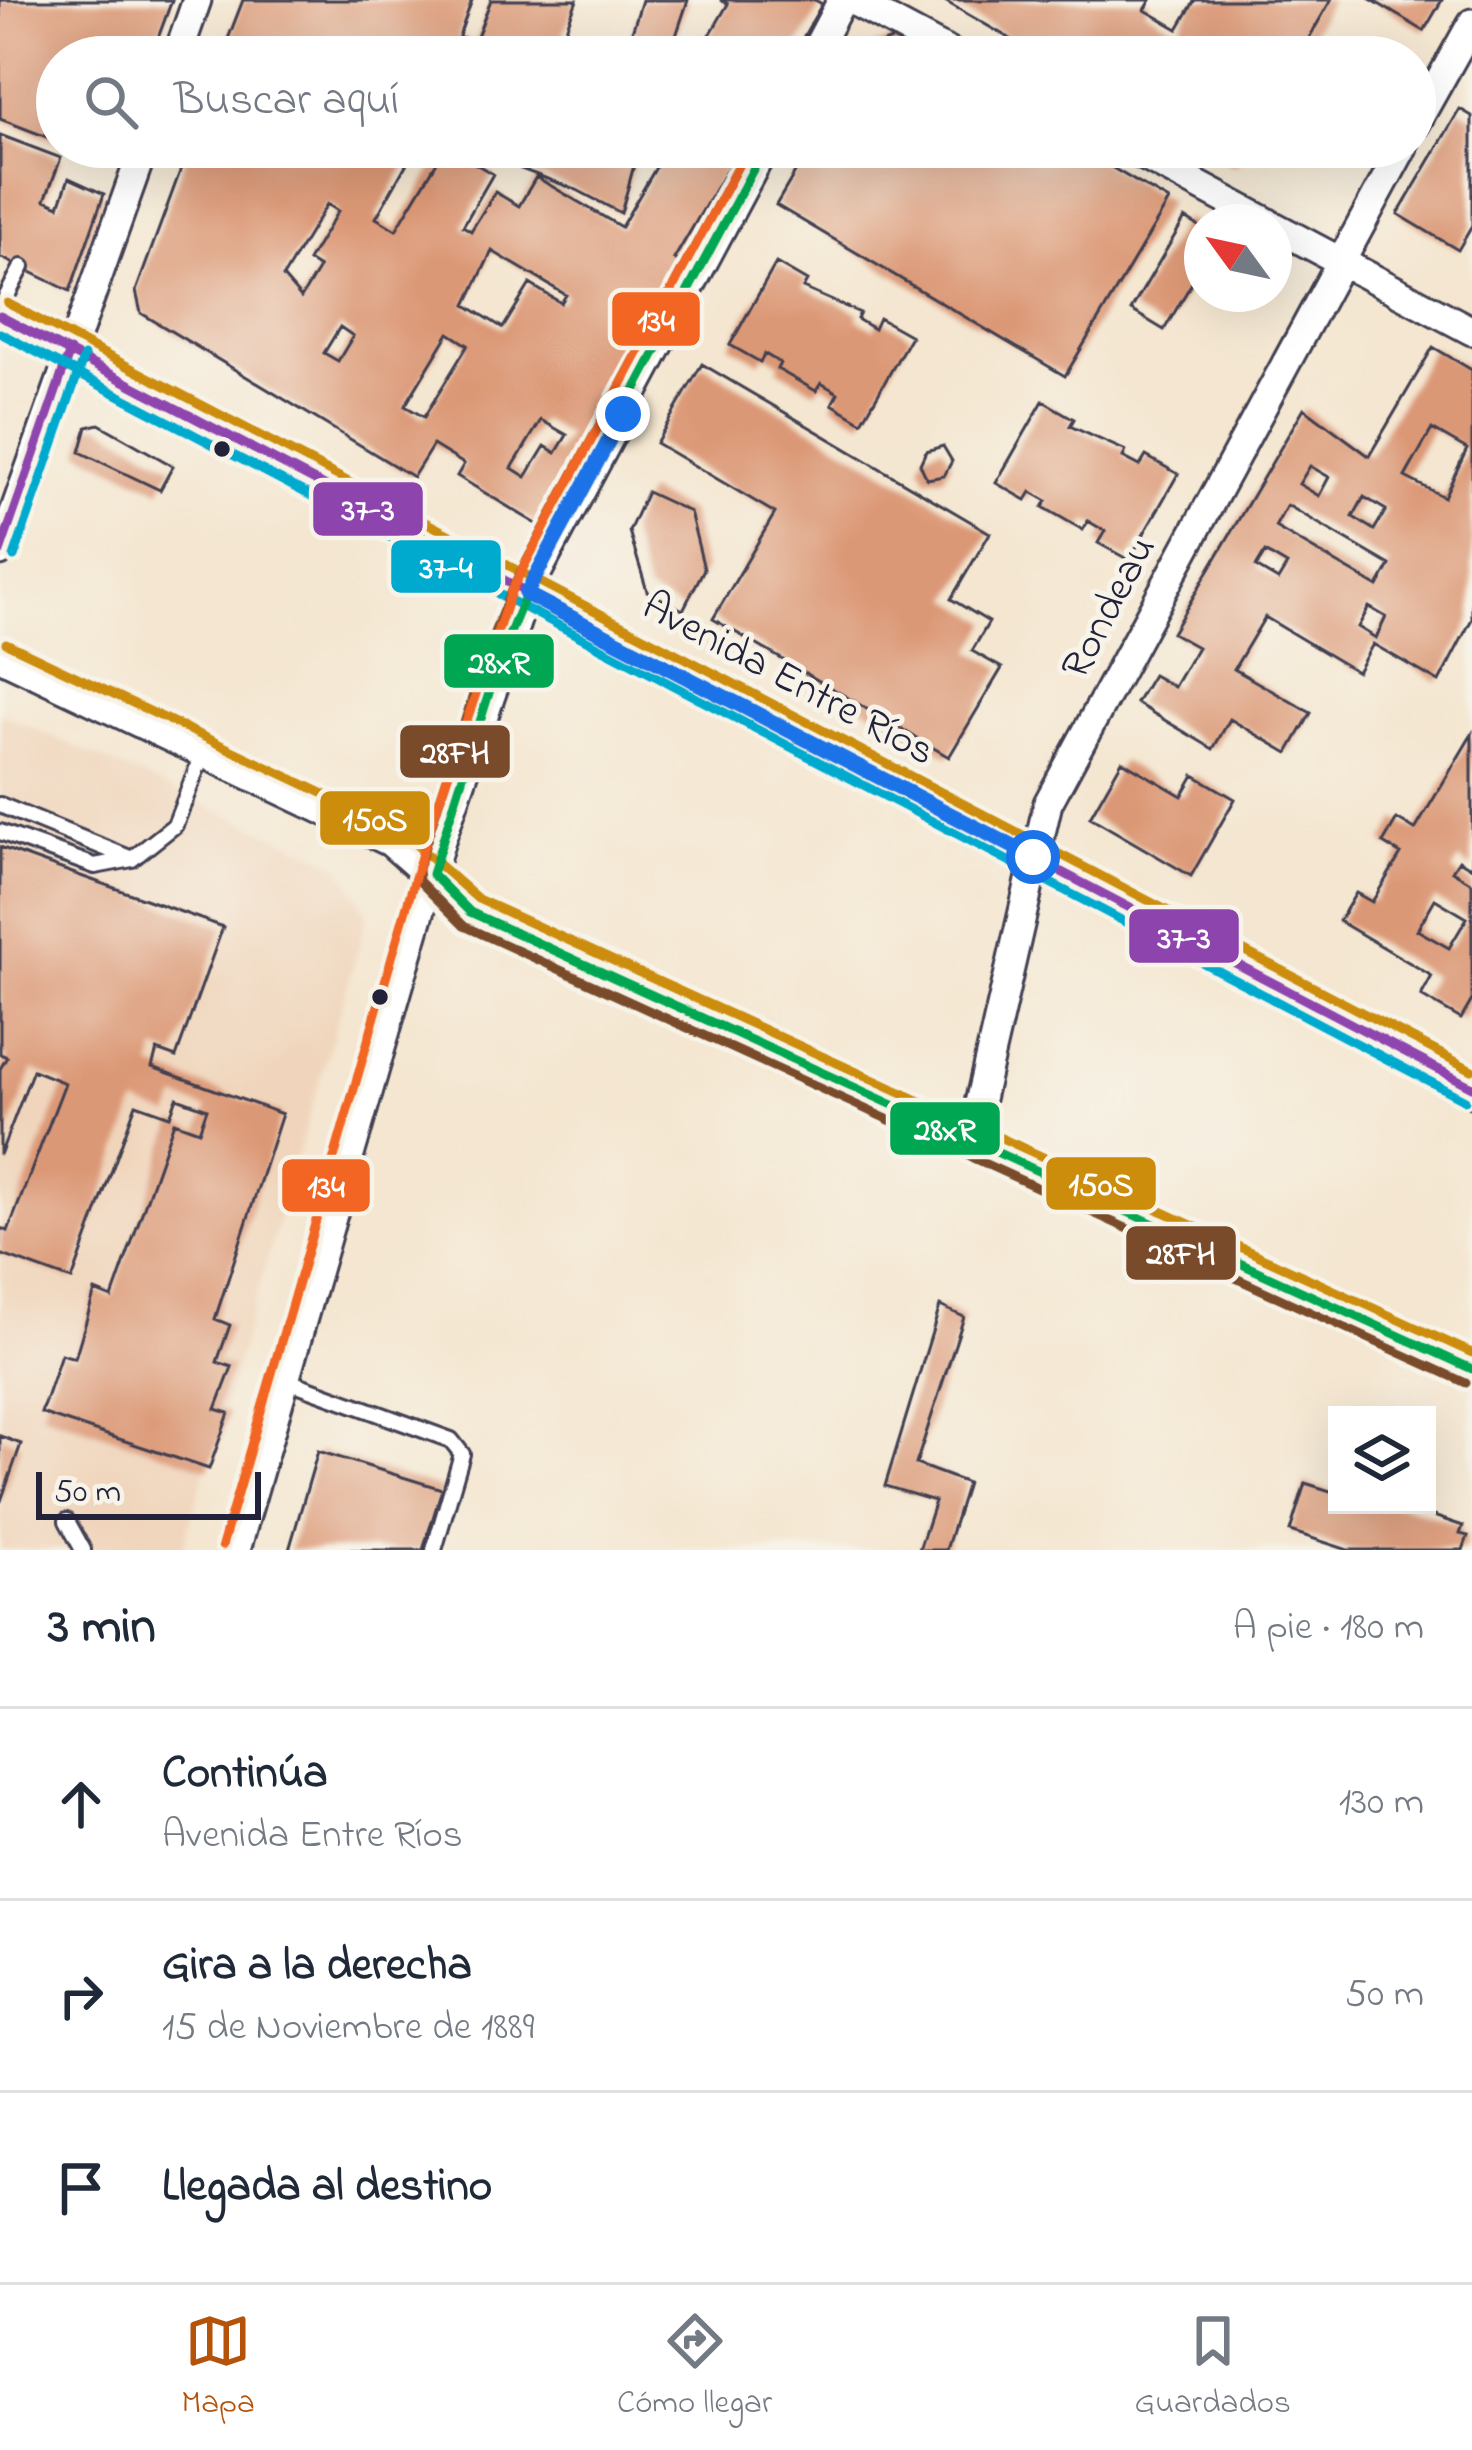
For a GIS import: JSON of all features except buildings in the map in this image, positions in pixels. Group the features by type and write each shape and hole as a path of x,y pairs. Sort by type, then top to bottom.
{"main road":[{"name":"Avenida Entre Ríos","path":"0,312 526,594 1472,1087"}],"street":[{"path":"184,36 197,0"},
{"path":"825,36 846,0 917,36"},
{"path":"1436,87 1472,23"},
{"path":"0,552 70,351 93,256 134,168"},
{"path":"236,1550 432,874 501,655 526,594 754,168"},
{"path":"1166,168 1233,204"},
{"name":"Rondeau","path":"971,1138 1048,803 1390,168"},
{"path":"1292,235 1472,331"},
{"path":"0,656 390,842 470,912 1472,1369"}],"lane":[{"path":"0,312 22,267"},
{"path":"0,832 94,866 132,859 175,824 203,753"},
{"path":"0,805 132,859"},
{"path":"286,1380 452,1440 462,1454 434,1550"},
{"path":"67,1521 83,1550"}],"shaded area":[{"path":"0,713 340,865 368,915 182,1550 0,1550"}],"transit line":[{"name":"28FH","path":"737,168 512,588 487,650 418,869 419,881 464,926 1466,1383"},
{"name":"134","path":"222,1546 427,836 512,589 737,168"},
{"name":"28xR","path":"754,168 526,594 501,655 432,874 470,912 1472,1369"},
{"name":"150S","path":"7,303 1472,1070"},
{"name":"37-3","path":"0,316 1472,1087"},
{"name":"37-4","path":"0,333 1465,1100"},
{"name":"37-3","path":"0,552 70,351"},
{"name":"37-4","path":"14,557 84,356"},
{"name":"150S","path":"6,643 398,829 478,899 1472,1353"}],"route":[{"path":"623,414 526,594 1033,857"}]}
